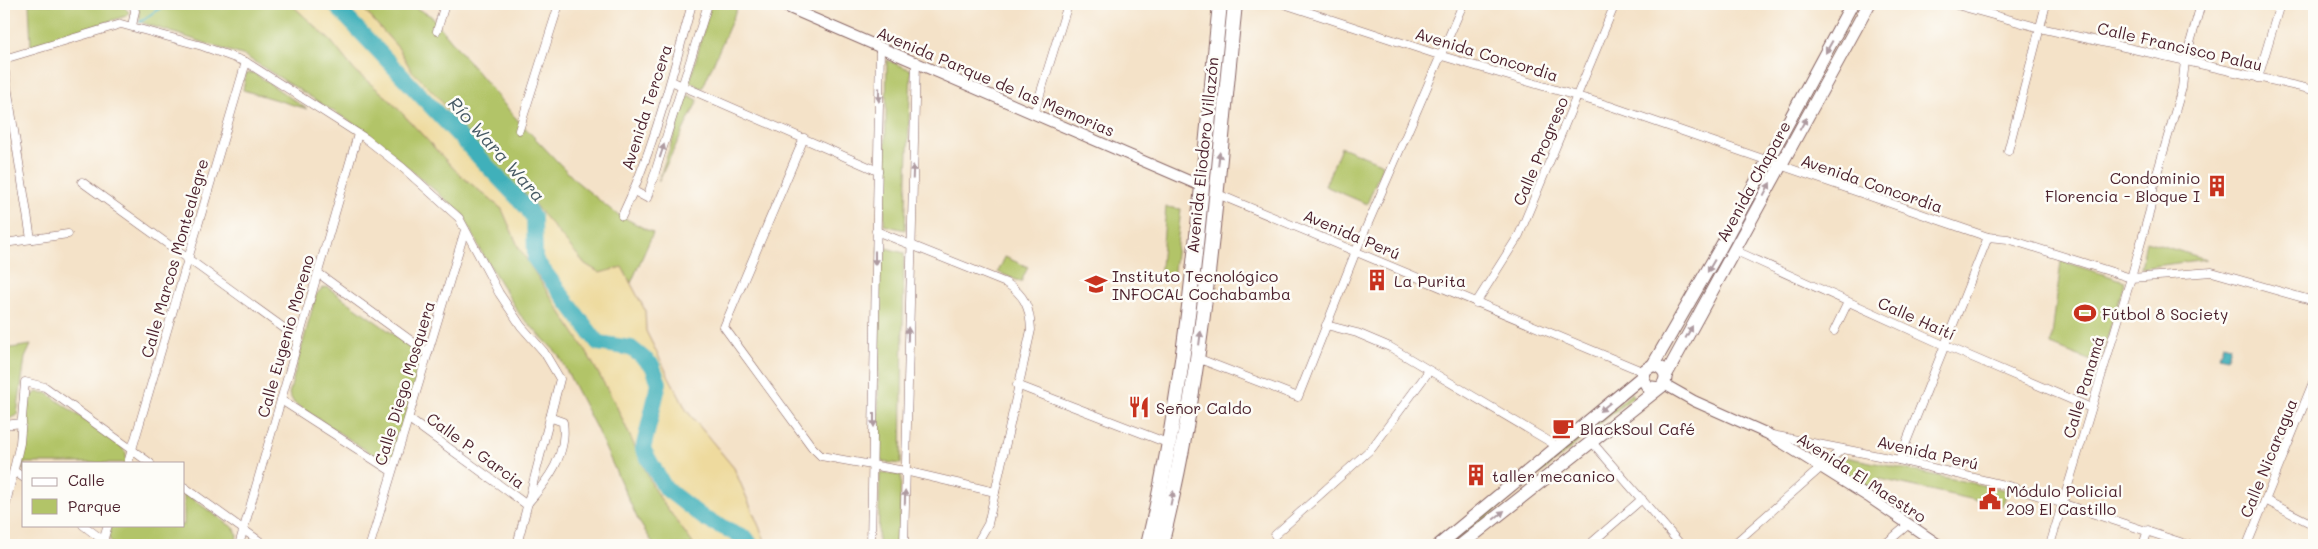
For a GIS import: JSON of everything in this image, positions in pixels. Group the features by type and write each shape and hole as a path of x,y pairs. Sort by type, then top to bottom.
{"highway":[{"name":"Avenida Eliodoro Villazón","path":"1148,545 1170,444 1183,354 1220,4"},
{"name":"Avenida Eliodoro Villazón","path":"1161,545 1183,449 1197,358 1235,4"}],"main road":[{"name":"Avenida Chapare","path":"1438,545 1647,371 1722,245 1852,4"},
{"name":"Avenida Chapare","path":"1461,545 1662,382 1869,4"},
{"path":"1661,367 1662,382 1646,385 1647,371 1661,367"}],"street":[{"path":"132,26 135,11 133,4"},
{"path":"436,31 445,4"},
{"path":"519,130 559,4"},
{"name":"Avenida Tercera","path":"622,216 634,191 671,81 692,4"},
{"name":"Avenida Tercera","path":"634,191 647,198 684,87 708,4"},
{"name":"Avenida Parque de las Memorias","path":"780,4 916,61 1201,186"},
{"path":"1034,114 1068,4"},
{"name":"Avenida Concordia","path":"1284,4 1442,56 1578,96 1988,237 2008,239 2131,278 2212,272 2314,301"},
{"path":"1197,358 1298,397 1356,251 1463,4"},
{"name":"Calle Progreso","path":"1476,303 1520,235 1615,4"},
{"name":"Calle Francisco Palau","path":"1954,4 2040,28 2314,90"},
{"path":"2008,151 2046,4"},
{"name":"Calle Panamá","path":"2050,545 2150,210 2154,184 2182,88 2185,61 2200,4"},
{"path":"2258,78 2280,4"},
{"path":"4,59 121,24 246,62 358,134 429,190 459,218 504,301 521,326 544,352 560,379 517,545"},
{"path":"871,545 874,465 880,47"},
{"path":"904,545 916,61"},
{"name":"Calle Marcos Montealegre","path":"128,462 246,62"},
{"path":"4,67 31,239"},
{"path":"671,81 878,171"},
{"name":"Calle Eugenio Moreno","path":"239,545 358,134"},
{"path":"804,138 724,326 812,447 821,456 905,471 995,492"},
{"path":"82,182 299,339"},
{"name":"Avenida Perú","path":"1215,192 1476,303 1647,371"},
{"name":"Calle Diego Mosquera","path":"370,545 465,230"},
{"path":"876,231 1006,283 1017,290 1026,301 1030,314 1031,330 1017,385 988,524 976,545"},
{"path":"4,243 68,234"},
{"path":"1899,460 1988,237"},
{"name":"Calle Haití","path":"1734,250 1946,346 2091,408"},
{"path":"318,274 428,353"},
{"path":"1834,332 1848,302"},
{"path":"1326,325 1357,333 1390,347 1557,446"},
{"path":"1275,535 1372,448 1430,371"},
{"name":"Calle Nicaragua","path":"2247,545 2314,380"},
{"path":"4,512 20,443 25,382 45,387 149,462"},
{"name":"Avenida Perú","path":"1662,382 1694,401 1768,434 1899,460 2012,487 2190,545"},
{"path":"1017,385 1170,444"},
{"path":"281,400 391,471"},
{"path":"527,504 549,479 558,461 565,433 563,422 549,416"},
{"name":"Calle P. Garcia","path":"409,418 527,504"},
{"path":"4,425 22,423"},
{"name":"Avenida El Maestro","path":"1768,434 1940,545"},
{"path":"1591,441 1681,545"},
{"path":"1733,545 1842,449"},
{"path":"14,471 22,477"},
{"path":"185,488 265,545"},
{"path":"1588,545 1642,499"},
{"path":"2266,500 2314,525"},
{"path":"1884,545 1909,524"},
{"path":"84,526 106,544"},
{"path":"106,544 108,526"},
{"path":"2143,545 2148,530"}],"green space":[{"path":"29,4 121,4 129,12 126,16 31,46"},
{"path":"138,4 291,4 331,41 355,71 388,98 458,173 502,209 519,248 586,351 616,405 655,491 694,545 654,545 638,520 596,428 558,354 520,315 481,251 463,214 362,129 245,56 140,22"},
{"path":"359,4 408,4 431,16 513,115 576,181 615,213 653,233 631,283 622,268 600,273 585,264 526,195 494,169 438,97 411,70 399,49"},
{"path":"711,4 739,4 703,87 700,88 690,81"},
{"path":"887,60 911,70 905,230 884,225"},
{"path":"254,73 307,109 243,90 246,74"},
{"path":"688,95 698,100 658,182"},
{"path":"1341,147 1383,164 1367,204 1325,186"},
{"path":"1166,207 1181,209 1173,280 1160,279"},
{"path":"2146,241 2206,259 2141,268"},
{"path":"879,246 904,253 901,464 882,462 878,455"},
{"path":"1005,257 1028,267 1021,282 998,272"},
{"name":"Fútbol 8 Society","path":"2061,261 2125,281 2099,364 2051,345"},
{"path":"327,287 413,348 420,359 419,371 395,454 389,460 381,460 294,403 289,394 316,295 322,288"},
{"path":"31,345 25,358 17,415 7,420 4,418 4,349"},
{"path":"37,392 47,393 121,446 126,453 126,462 22,462 22,464 21,460 27,400"},
{"path":"1632,393 1634,396 1454,545 1448,545"},
{"path":"1841,456 2006,490 2007,493 2002,506 1880,479 1874,490 1831,465"},
{"path":"880,473 901,475 899,545 878,545"},
{"path":"185,494 235,529 237,536 235,545 114,545 110,540 112,526 185,526"}],"sand":[{"path":"291,4 359,4 399,49 411,70 438,97 494,169 526,195 585,264 600,273 622,267 645,310 646,331 666,371 687,411 734,468 767,545 694,545 655,491 616,405 586,351 519,248 502,209 458,173 388,98 355,71 331,41"}],"water":[{"path":"2223,344 2230,346 2227,358 2219,356"}],"waterway":[{"path":"140,22 166,4"},
{"name":"Río Wara Wara","path":"334,4 527,208 534,219 535,259 598,343 631,348 652,365 659,383 643,449 665,488 705,519 746,538 751,545"}],"place":[{"name":"Condominio Florencia - Bloque I","path":"2217,186"},
{"name":"La Purita","path":"1377,280"},
{"name":"Instituto Tecnológico INFOCAL Cochabamba","path":"1096,284"},
{"name":"Fútbol 8 Society","path":"2085,313"},
{"name":"Señor Caldo","path":"1139,407"},
{"name":"BlackSoul Café","path":"1563,428"},
{"name":"taller mecanico","path":"1476,475"},
{"name":"Módulo Policial 209 El Castillo","path":"1990,499"}]}
